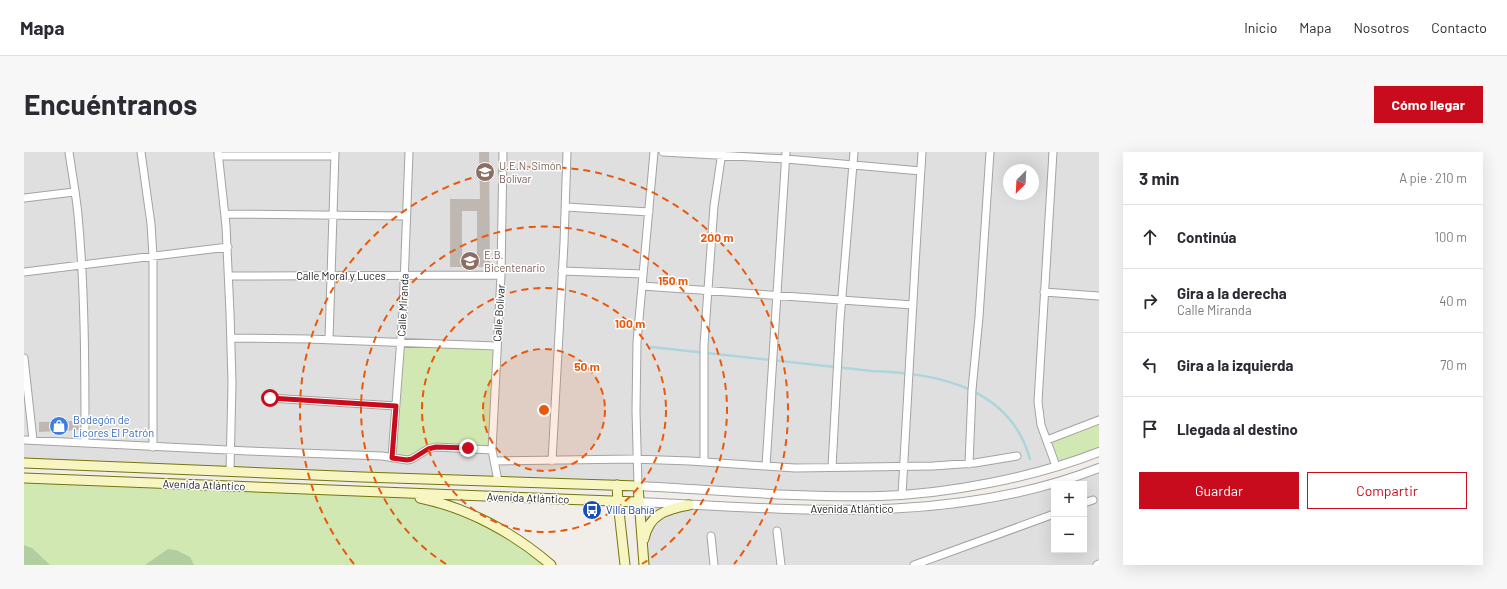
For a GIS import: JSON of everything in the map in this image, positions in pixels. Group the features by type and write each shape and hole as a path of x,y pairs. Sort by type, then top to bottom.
{"main road":[{"name":"Avenida Atlántico","path":"24,463 638,486"},
{"name":"Avenida Atlántico","path":"24,478 638,502"},
{"path":"617,485 625,565"},
{"path":"638,486 638,502 644,565"},
{"path":"395,493 439,503 479,518 521,542 550,565"},
{"path":"642,544 648,526 659,514 673,508 689,504"}],"street":[{"path":"69,152 82,265 85,443"},
{"path":"141,152 154,256 153,447"},
{"name":"Calle Miranda","path":"392,458 401,341 409,152"},
{"name":"Calle Bolívar","path":"498,481 492,450 496,346 501,275 503,152"},
{"path":"552,460 566,207 567,152"},
{"path":"638,486 636,459 637,342 654,152"},
{"path":"663,152 786,156 921,171"},
{"path":"832,467 842,299 854,152"},
{"path":"902,495 922,152"},
{"path":"969,464 972,390 979,317 990,152"},
{"path":"1053,152 1038,402 1041,426 1056,466"},
{"path":"704,462 704,345 714,206 722,153"},
{"path":"230,471 232,383 228,247 218,154 334,154 329,339"},
{"path":"766,466 772,351 786,156"},
{"path":"24,198 74,192"},
{"path":"566,207 649,212"},
{"path":"225,214 406,216"},
{"path":"24,272 228,247"},
{"path":"562,271 643,274"},
{"name":"Calle Moral y Luces","path":"229,276 501,275"},
{"path":"642,286 913,305"},
{"path":"1044,292 1099,296"},
{"path":"231,338 401,341 496,346"},
{"path":"24,358 33,440"},
{"path":"270,398 396,406"},
{"path":"1047,440 1099,420"},
{"path":"24,440 153,447 382,456 407,460 412,459 428,449 436,447 492,450"},
{"name":"Avenida Atlántico","path":"638,486 821,496 902,495 1013,478 1099,452"},
{"path":"495,461 636,459 766,466 903,467 953,466 1016,456"},
{"name":"Avenida Atlántico","path":"638,502 841,511 924,508 971,501 1026,490 1074,477 1099,468"},
{"path":"1087,502 1093,500"},
{"path":"914,565 1051,515"},
{"path":"777,531 781,565"},
{"path":"711,536 714,565"}],"shaded area":[{"path":"24,152 1099,152 1099,452 1013,478 880,496 24,463"},
{"path":"1099,468 1099,565 644,565 638,502 841,511 971,501"}],"green space":[{"path":"401,341 496,346 492,450 436,447 416,457 392,457"},
{"path":"1099,420 1099,452 1056,466 1047,440"},
{"path":"24,478 395,493 422,498 479,518 550,565 24,565"},
{"path":"24,545 32,548 50,565 24,565"},
{"path":"168,549 176,550 190,557 194,565 145,565"}],"building":[{"path":"479,152 489,152 490,267 450,267 450,199 480,199","holes":["462,211 477,211 477,255 462,255"]},
{"name":"Bodegón de Licores El Patrón","path":"78,421 79,430 39,432 39,422"}],"waterway":[{"path":"651,347 872,371 897,372 921,375 945,381 968,389 988,400 1006,415 1020,435 1030,459"}],"place":[{"name":"U.E.N. Simón Bolívar","path":"485,172"},
{"name":"E.B. Bicentenario","path":"470,261"},
{"name":"Bodegón de Licores El Patrón","path":"59,426"},
{"name":"Villa Bahía","path":"592,510"}],"route":[{"path":"270,398 396,406 392,458 407,460 412,459 428,449 436,447 468,448"}]}
